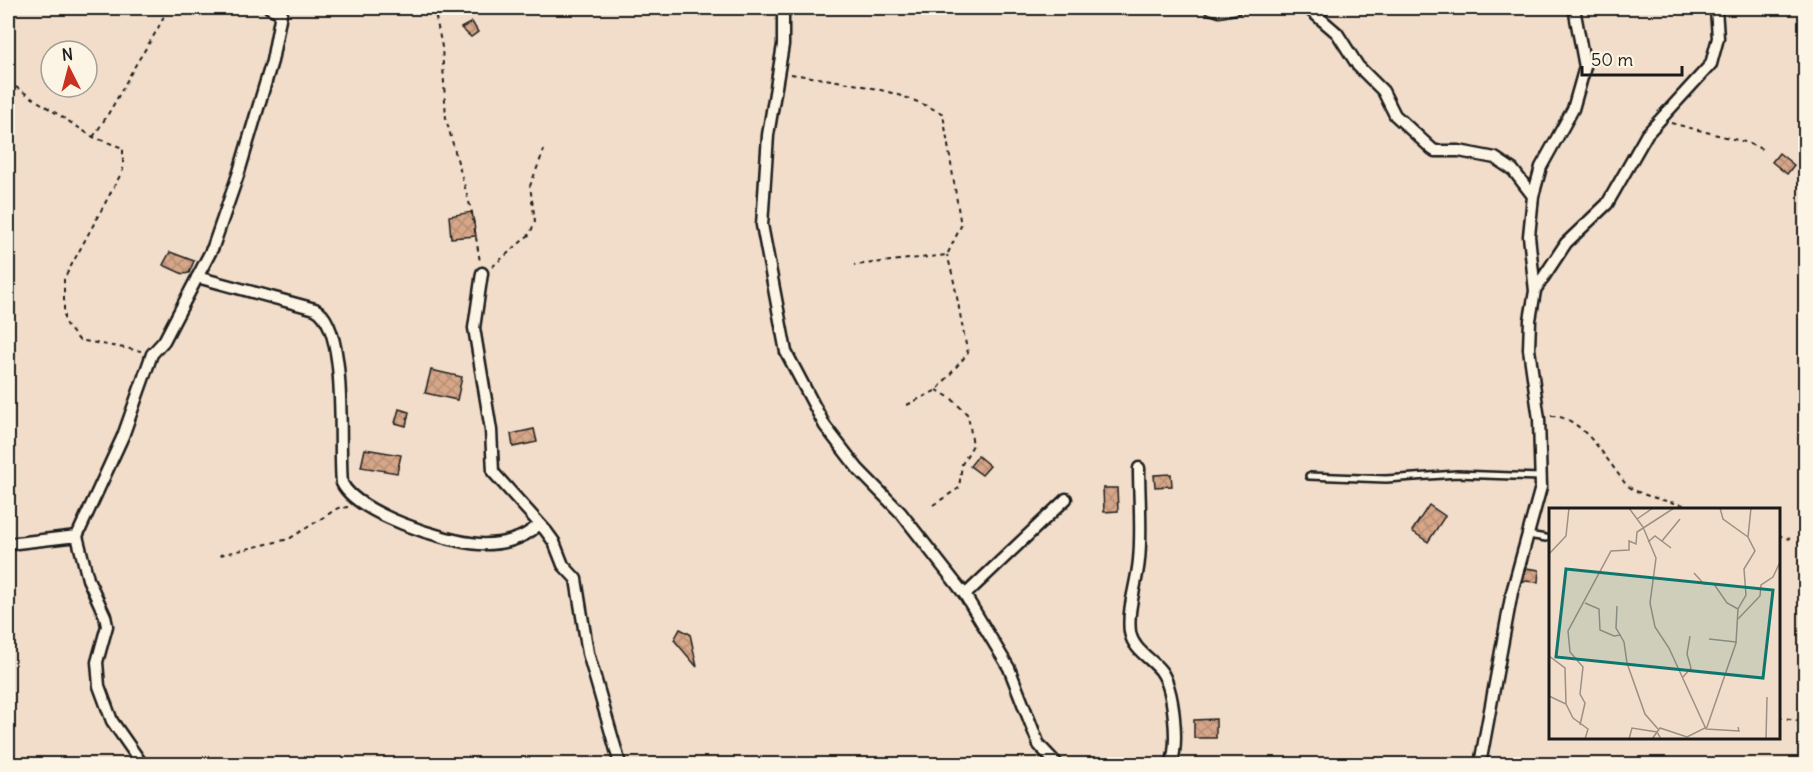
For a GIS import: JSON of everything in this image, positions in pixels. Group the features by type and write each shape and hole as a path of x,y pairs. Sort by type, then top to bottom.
{"street":[{"path":"142,765 112,721 99,686 97,662 107,627 105,616 88,579 77,536 123,435 153,354 164,341 213,246 239,172 272,61 281,10 270,8"},
{"path":"783,8 783,45 768,135 762,225 786,352 825,426 858,469 901,513 965,595 1009,668 1038,745 1057,765"},
{"path":"1210,8 1220,11 1236,8"},
{"path":"1308,8 1337,33 1358,66 1383,91 1395,115 1432,149 1460,151 1495,158 1513,170 1533,196"},
{"path":"1480,765 1512,592 1541,477 1539,419 1529,350 1530,320 1535,291 1529,236 1533,196 1541,166 1573,109 1585,67 1574,8"},
{"path":"1535,291 1566,243 1608,204 1647,134 1711,64 1718,38 1716,8"},
{"path":"482,273 474,328 489,421 493,472 554,542 563,565 576,579 588,653 620,765"},
{"path":"197,277 315,309 327,317 333,338 340,389 342,483 346,491 357,500 377,513 425,531 477,544 500,543 528,535 538,525"},
{"path":"1139,468 1139,559 1131,605 1130,634 1138,649 1156,665 1167,684 1176,749 1171,765"},
{"path":"965,595 1066,499"},
{"path":"8,544 77,536"}],"lane":[{"path":"1309,476 1386,479 1457,474 1541,477"},
{"path":"1528,535 1546,538"}],"path":[{"path":"93,137 116,104 167,8"},
{"path":"434,8 442,47 446,119 472,213 482,273 530,234 535,221 530,186 544,150"},
{"path":"779,72 867,85 922,102 943,114 961,226 947,255 955,279 959,318 968,354 937,390 907,405"},
{"path":"8,82 93,137 123,148 123,170 64,279 64,322 79,340 153,354"},
{"path":"1663,115 1671,123 1682,128 1745,142 1764,150"},
{"path":"854,266 947,255"},
{"path":"933,505 959,488 962,464 973,445 968,415 952,399 937,390"},
{"path":"1539,419 1554,416 1588,435 1627,485 1640,493 1693,508"},
{"path":"220,555 290,539 338,508 355,508"},
{"path":"1780,535 1790,539"},
{"path":"1780,717 1806,722"}],"building":[{"path":"472,22 478,32 471,37 461,28"},
{"path":"1779,153 1794,165 1787,174 1772,162"},
{"path":"472,212 476,236 451,238 449,216"},
{"path":"170,252 194,261 189,273 183,274 163,265"},
{"path":"431,370 462,377 457,400 425,393"},
{"path":"399,409 409,412 406,426 395,423"},
{"path":"534,429 537,442 513,447 511,434"},
{"path":"365,449 401,455 397,473 361,467"},
{"path":"978,456 990,466 982,475 970,466"},
{"path":"1171,474 1172,486 1155,487 1154,475"},
{"path":"1103,488 1117,488 1118,511 1104,512"},
{"path":"1429,505 1445,516 1428,542 1412,531"},
{"path":"1526,568 1539,570 1538,582 1523,581"},
{"path":"680,629 690,634 697,667 674,640"},
{"path":"1216,719 1216,738 1194,738 1194,720"}]}
